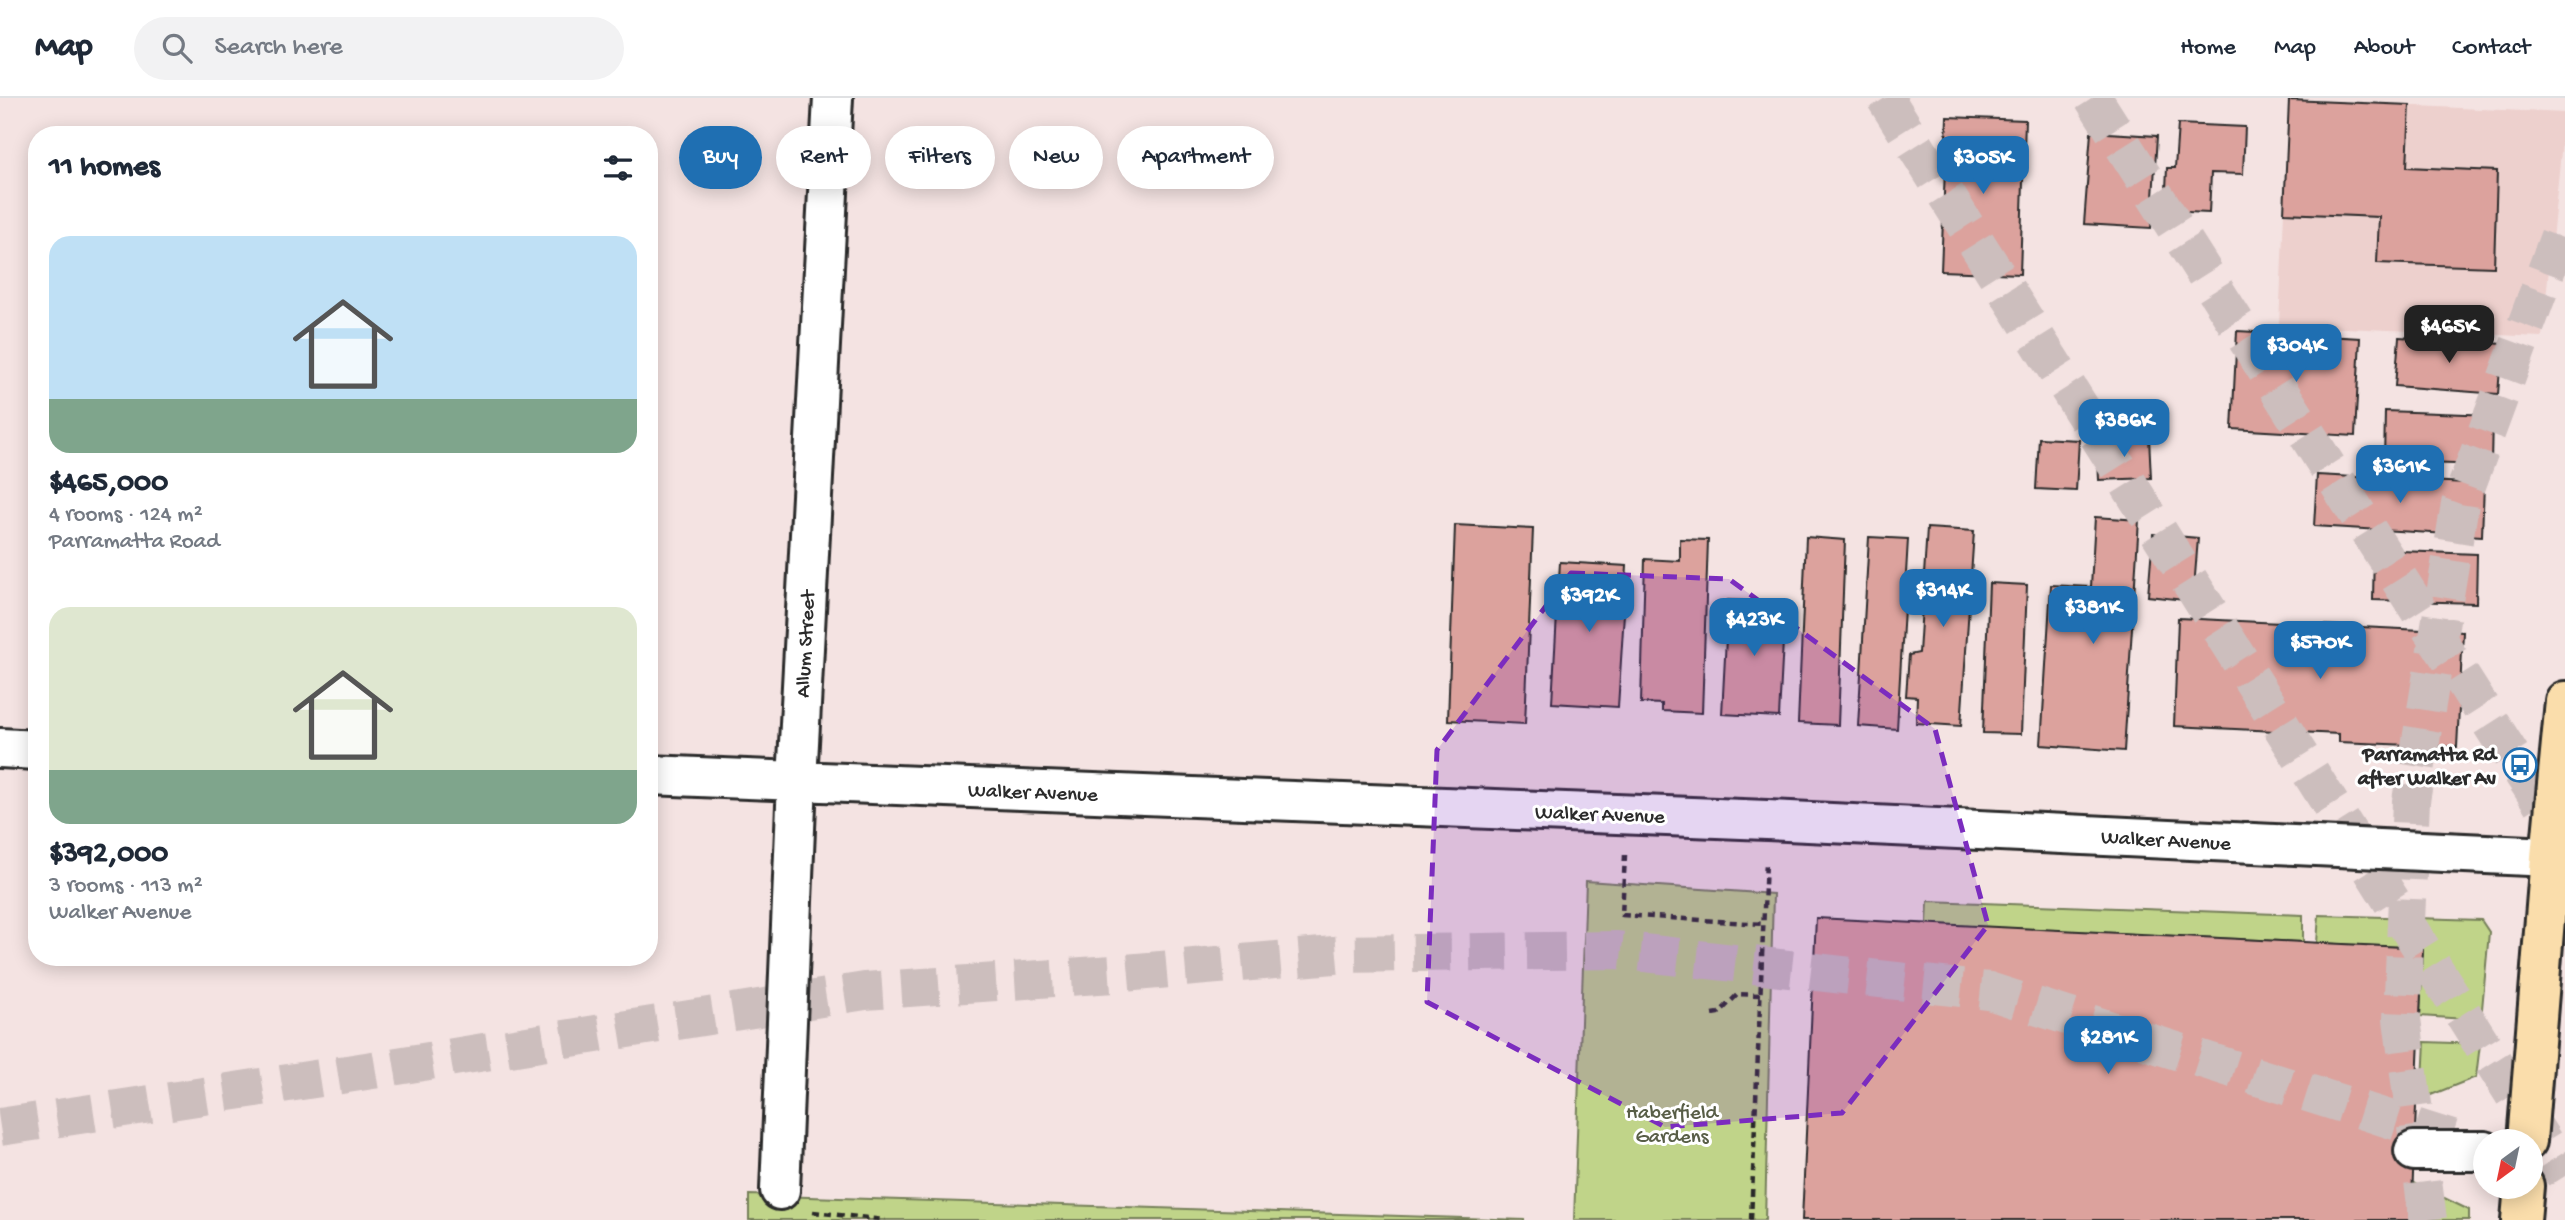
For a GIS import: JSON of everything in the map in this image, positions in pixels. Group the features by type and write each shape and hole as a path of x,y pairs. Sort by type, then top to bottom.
{"main road":[{"path":"2528,1129 2565,701"},
{"path":"2521,1220 2523,1199"}],"street":[{"name":"Allum Street","path":"780,1190 797,781 833,98"},
{"path":"0,748 28,750"},
{"name":"Walker Avenue","path":"658,775 1768,820 2550,857"},
{"path":"2414,1151 2473,1151"}],"path":[{"path":"1627,814 1622,915 1763,924"},
{"path":"1751,1220 1768,820"},
{"path":"1713,1014 1718,1013 1738,995 1760,995"},
{"path":"780,1190 779,1209 885,1220"}],"highlighted area":[{"path":"1571,573 1729,579 1935,729 1988,925 1842,1113 1665,1127 1427,1002 1437,750"}],"shaded area":[{"path":"2289,100 2565,113 2542,337 2279,325"}],"green space":[{"name":"Haberfield Gardens","path":"1586,881 1773,894 1765,1220 1574,1220"},
{"path":"1928,901 2303,915 2303,942 1927,924"},
{"path":"2319,915 2481,920 2489,932 2481,1020 2420,1016 2423,948 2317,943"},
{"path":"2425,1042 2480,1044 2476,1077 2416,1101 2417,1081 2423,1081"},
{"path":"2405,1179 2469,1210 2469,1220 2405,1220"},
{"path":"749,1195 1525,1220 749,1220"}],"building":[{"path":"2289,100 2410,105 2407,167 2497,171 2494,267 2377,263 2379,217 2284,213"},
{"path":"1947,117 2025,120 2020,274 1941,271"},
{"path":"2178,124 2245,127 2243,174 2211,173 2209,213 2165,211 2167,168 2175,168"},
{"path":"2091,132 2157,136 2151,228 2084,224"},
{"path":"2237,331 2360,338 2355,436 2232,429"},
{"path":"2399,337 2502,344 2498,394 2395,386"},
{"path":"2385,411 2492,415 2491,465 2384,462"},
{"path":"2149,437 2151,478 2099,480 2097,439"},
{"path":"2039,438 2079,440 2076,491 2036,489"},
{"path":"2317,475 2484,484 2482,536 2314,526"},
{"path":"2095,517 2139,520 2124,751 2041,745 2051,585 2091,587"},
{"path":"1455,525 1533,529 1525,724 1448,720"},
{"path":"1927,528 1974,531 1961,726 1916,723 1917,697 1906,696 1909,655 1919,653"},
{"path":"2153,534 2198,538 2193,601 2148,596"},
{"path":"1806,537 1845,540 1838,725 1798,723"},
{"path":"1869,537 1908,539 1897,729 1858,726"},
{"path":"1680,539 1708,540 1702,713 1662,711 1662,704 1641,703 1645,559 1680,561"},
{"path":"2374,550 2477,554 2476,603 2373,600"},
{"path":"1560,562 1627,566 1618,707 1552,703"},
{"path":"1989,583 2027,585 2021,734 1983,733"},
{"path":"1728,600 1785,603 1779,717 1722,714"},
{"path":"2178,618 2463,632 2457,747 2339,742 2339,734 2174,726"},
{"path":"1816,918 2423,948 2411,1220 1802,1220"}],"tunnel":[{"path":"1885,98 2565,1176"},
{"path":"2093,98 2565,840"},
{"path":"2428,1220 2402,1019 2411,801 2460,504 2565,220"},
{"path":"0,1127 865,991 1346,954 1616,950 1989,991 2455,1140 2473,1149"}],"place":[{"name":"Parramatta Rd after Walker Av","path":"2520,765"}]}
